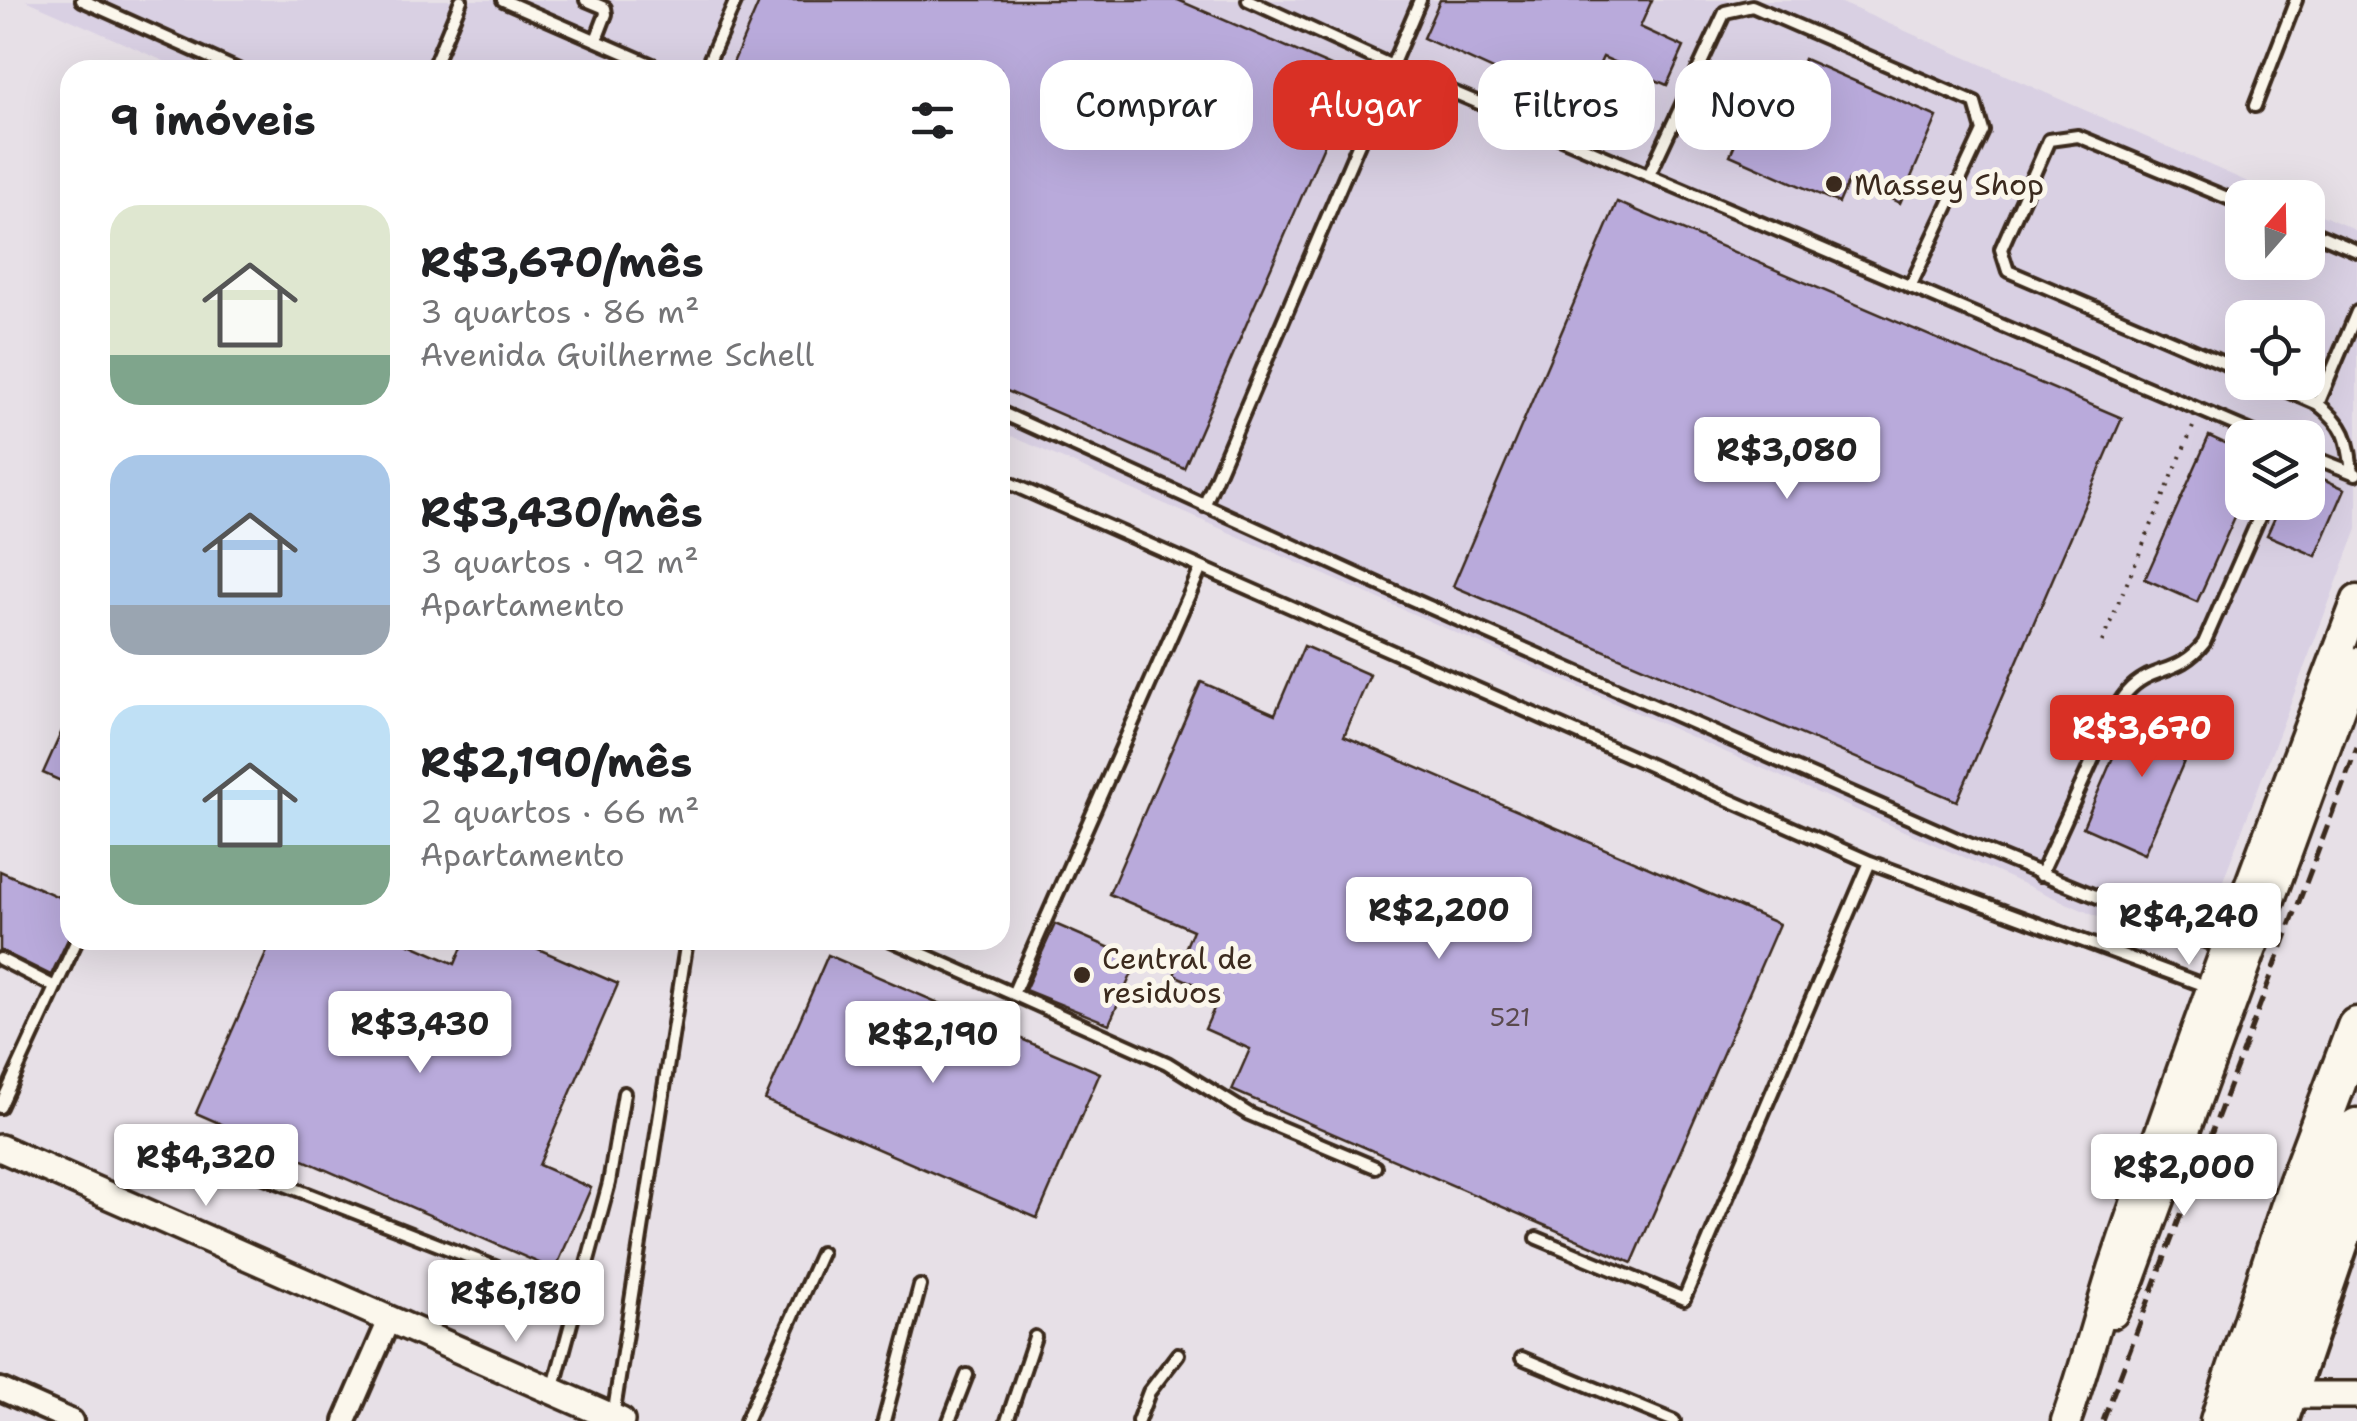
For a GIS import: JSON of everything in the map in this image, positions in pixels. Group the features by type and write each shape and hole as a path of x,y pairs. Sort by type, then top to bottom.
{"highway":[{"path":"2220,1421 2298,1184 2357,1027"},
{"path":"2257,1421 2357,1128"}],"main road":[{"path":"2238,954 2357,600"},
{"path":"2066,1421 2112,1272 2357,662"},
{"path":"2285,1408 2357,1198"}],"street":[{"path":"0,1148 617,1419"},
{"path":"345,1421 390,1320"},
{"path":"0,1389 72,1421"},
{"path":"2285,1408 2357,1395"}],"lane":[{"path":"503,0 641,60"},
{"path":"586,0 605,8 596,40"},
{"path":"710,60 736,0"},
{"path":"1248,0 1379,60"},
{"path":"1395,60 1420,0"},
{"path":"2255,106 2296,0"},
{"path":"90,2 216,60"},
{"path":"436,60 456,2"},
{"path":"1650,174 1725,12 1752,6 1958,95 1974,103 1983,130 1910,287"},
{"path":"1458,94 2226,420"},
{"path":"2225,197 2078,136 2049,140 2001,249 2008,271 2225,365"},
{"path":"1204,506 1356,150"},
{"path":"2325,237 2357,250"},
{"path":"2318,404 2357,312"},
{"path":"2309,400 2343,426 2354,473"},
{"path":"1010,417 2040,875 2238,954"},
{"path":"2325,462 2354,473"},
{"path":"1010,483 1870,862 2224,991"},
{"path":"2040,875 2114,710 2137,681 2178,667 2204,642 2258,520"},
{"path":"1012,994 1201,568"},
{"path":"1537,1238 1684,1299 1870,862"},
{"path":"0,1107 5,1079 73,950"},
{"path":"617,1419 685,950"},
{"path":"913,950 1167,1063 1249,1114 1375,1167"},
{"path":"0,958 56,987"},
{"path":"552,1391 609,1183 624,1093"},
{"path":"232,1164 578,1299"},
{"path":"746,1421 822,1253"},
{"path":"884,1421 920,1286"},
{"path":"1007,1421 1035,1337"},
{"path":"1138,1421 1149,1392 1178,1354"},
{"path":"1522,1358 1674,1421"},
{"path":"949,1421 967,1375"}],"path":[{"path":"2102,642 2200,408"}],"shaded area":[{"path":"26,0 1835,0 2243,180 2225,180 2225,280 2325,280 2325,217 2357,231 2357,529 2193,959 1010,435 1010,60 161,60"}],"building":[{"path":"760,0 1178,0 1317,60 1273,60 1273,150 1322,150 1184,468 1010,392 1010,60 734,60"},
{"path":"1440,0 1652,0 1640,27 1684,47 1667,85 1655,80 1655,60 1603,57 1478,60 1478,63 1423,38"},
{"path":"1831,71 1937,117 1900,203 1849,180 1839,203 1730,155 1732,150 1831,150"},
{"path":"1617,202 2122,418 1957,801 1453,586"},
{"path":"2209,436 2225,443 2225,520 2234,520 2197,602 2145,579"},
{"path":"2325,480 2345,489 2316,556 2267,535 2274,520 2325,520"},
{"path":"1304,646 1370,675 1344,736 1779,924 1632,1263 1232,1090 1250,1049 1205,1029 1220,995 1174,975 1193,930 1109,894 1201,682 1275,714"},
{"path":"2160,704 2201,722 2144,854 2083,827 2123,734 2143,743"},
{"path":"60,735 60,781 43,773"},
{"path":"0,871 60,898 63,950 51,975 0,950"},
{"name":"Central de residuos","path":"1055,924 1138,960 1109,1024 1025,990"},
{"path":"268,950 424,950 455,964 461,950 541,950 618,984 539,1165 591,1188 555,1270 196,1113"},
{"path":"828,955 1100,1073 1037,1218 765,1100"}],"railway":[{"path":"2103,1421 2357,748"}],"place":[{"name":"Massey Shop","path":"1834,184"},
{"name":"Central de residuos","path":"1082,975"}]}
